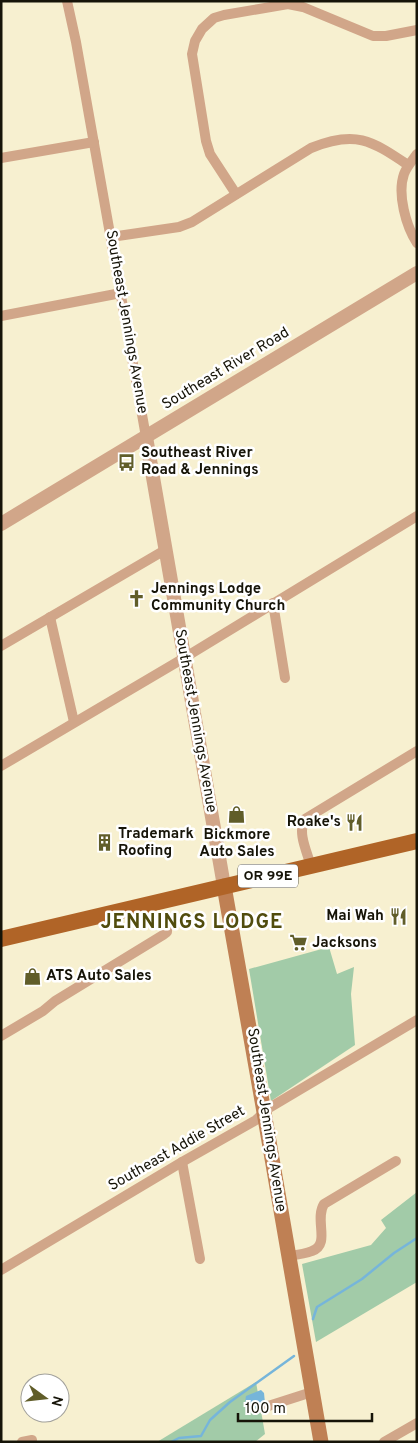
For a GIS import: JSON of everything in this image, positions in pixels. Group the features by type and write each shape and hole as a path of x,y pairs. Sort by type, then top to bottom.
{"main road":[{"name":"OR 99E","path":"1,940 417,841"},
{"name":"Southeast Jennings Avenue","path":"224,886 321,1442"}],"street":[{"name":"Southeast Jennings Avenue","path":"67,1 112,237 224,886"},
{"path":"236,194 210,154 206,141 192,54 194,40 214,18 288,4 303,7 373,36 386,36 417,30"},
{"path":"112,237 179,227 192,222 311,148 330,140 348,137 374,143 408,165"},
{"path":"1,158 94,142"},
{"path":"417,154 408,165 403,176 402,197 411,234 417,243"},
{"name":"Southeast River Road","path":"1,524 417,273"},
{"path":"1,316 121,293"},
{"path":"1,766 184,658 417,516"},
{"path":"1,646 165,550"},
{"path":"273,604 285,678"},
{"path":"50,618 74,722"},
{"path":"311,866 302,827 305,818 417,751"},
{"path":"1,1036 163,935 167,932 167,921"},
{"name":"Southeast Addie Street","path":"1,1270 256,1120 270,1108 417,1020"},
{"path":"288,1256 318,1249 322,1239 320,1218 324,1204 396,1161"},
{"path":"182,1162 200,1259"},
{"path":"262,1408 312,1392"},
{"path":"384,1442 417,1423"}],"green space":[{"path":"329,947 337,974 354,967 351,994 355,1045 271,1101 249,969"},
{"path":"417,1192 417,1282 316,1342 302,1264 371,1245 386,1228 381,1220"},
{"path":"256,1382 265,1434 255,1442 157,1442"}],"water":[{"path":"261,1390 264,1393 265,1403 250,1410 247,1407 246,1396"}],"waterway":[{"path":"313,1319 317,1307 362,1279 394,1253 417,1238"},
{"path":"171,1442 179,1438 201,1436 210,1420 230,1402 294,1356"}],"place":[{"name":"Southeast River Road & Jennings","path":"127,462"},
{"name":"Jennings Lodge Community Church","path":"137,598"},
{"name":"Bickmore Auto Sales","path":"237,814"},
{"name":"Roake's","path":"355,822"},
{"name":"Trademark Roofing","path":"104,843"},
{"name":"Mai Wah","path":"398,916"},
{"name":"Jacksons","path":"298,943"},
{"name":"ATS Auto Sales","path":"32,976"}],"district":[{"name":"JENNINGS LODGE","path":"192,923"}]}
